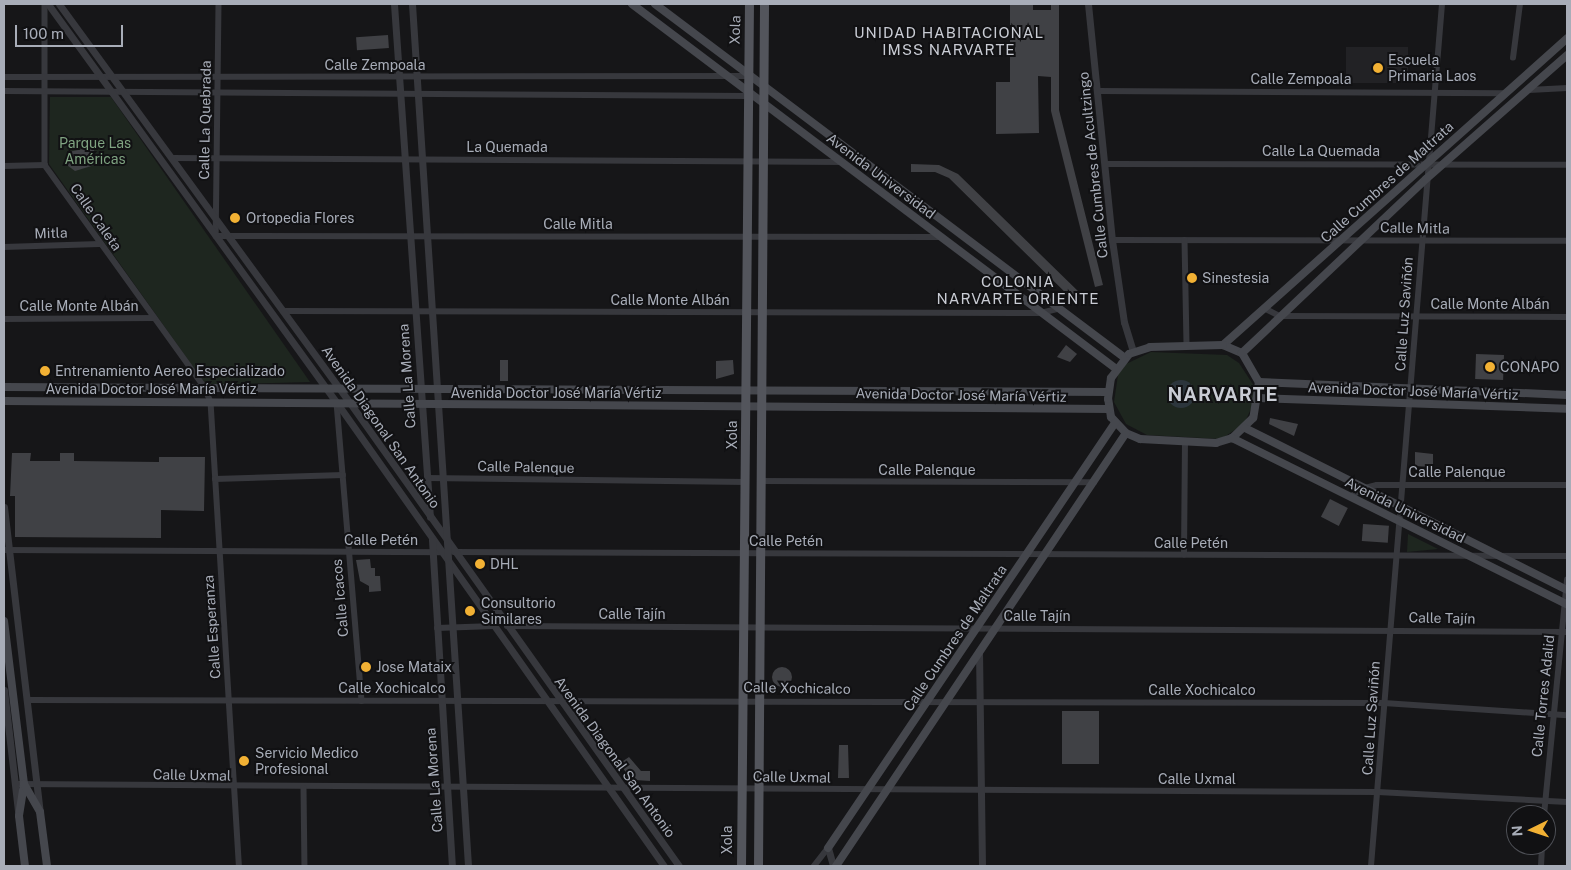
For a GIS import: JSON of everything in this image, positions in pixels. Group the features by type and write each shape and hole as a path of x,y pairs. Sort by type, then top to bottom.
{"main road":[{"name":"Avenida Universidad","path":"632,4 730,77 747,93 762,102 1115,368"},
{"name":"Avenida Universidad","path":"655,4 747,76 816,124 1057,309 1125,358"},
{"name":"Xola","path":"741,866 740,789 744,700 749,4"},
{"name":"Xola","path":"758,866 764,4"},
{"name":"Calle Cumbres de Maltrata","path":"1223,345 1567,38"},
{"name":"Calle Cumbres de Maltrata","path":"1242,353 1443,164 1567,55"},
{"path":"807,136 816,124"},
{"path":"980,267 989,257"},
{"path":"1223,345 1242,353 1259,382 1259,398 1253,418 1245,428 1222,443 1151,441 1126,433 1116,423 1109,409 1108,392 1115,368 1133,352 1150,347 1187,346 1223,345"},
{"name":"Avenida Doctor José María Vértiz","path":"1259,382 1567,395"},
{"name":"Avenida Doctor José María Vértiz","path":"4,387 338,388 438,392 1108,392"},
{"name":"Avenida Doctor José María Vértiz","path":"1259,398 1567,409"},
{"name":"Avenida Doctor José María Vértiz","path":"4,401 337,402 421,406 746,405 1109,409"},
{"name":"Calle Cumbres de Maltrata","path":"828,848 1116,423"},
{"name":"Avenida Universidad","path":"1245,428 1361,489 1567,590"},
{"name":"Calle Cumbres de Maltrata","path":"834,866 1126,433"},
{"name":"Avenida Universidad","path":"1232,438 1566,603"},
{"path":"4,621 24,784 19,816 25,866"},
{"path":"24,784 40,812 47,866"}],"street":[{"path":"4,166 45,165 46,4"},
{"name":"Avenida Diagonal San Antonio","path":"46,4 337,402 432,539 448,552 506,626 679,866"},
{"name":"Avenida Diagonal San Antonio","path":"59,4 350,403 447,541 448,552"},
{"name":"Calle La Quebrada","path":"216,236 219,4"},
{"name":"Calle La Morena","path":"394,4 421,406 433,553 452,866"},
{"path":"412,4 447,541"},
{"name":"Calle Cumbres de Acultzingo","path":"1088,4 1112,240 1124,322 1133,352"},
{"name":"Calle Luz Saviñón","path":"1371,866 1417,316 1427,164 1442,4"},
{"path":"1513,58 1520,4"},
{"name":"Calle Zempoala","path":"4,77 747,76"},
{"path":"1529,90 1567,88"},
{"path":"4,91 401,95 747,93"},
{"name":"Calle Zempoala","path":"1098,91 1504,93"},
{"name":"La Quemada","path":"172,158 842,162"},
{"name":"Calle La Quemada","path":"1105,164 1567,165"},
{"name":"Calle Caleta","path":"45,165 99,244 205,388"},
{"name":"Calle Mitla","path":"216,236 941,237"},
{"name":"Calle Mitla","path":"1112,240 1567,241"},
{"path":"1185,240 1187,346"},
{"name":"Mitla","path":"4,247 99,244"},
{"name":"Calle Monte Albán","path":"1264,308 1280,316 1567,317"},
{"name":"Calle Monte Albán","path":"282,311 1041,313 1057,309"},
{"name":"Calle Monte Albán","path":"4,318 154,318"},
{"name":"Calle Esperanza","path":"205,388 211,402 239,866"},
{"name":"Calle Icacos","path":"337,402 362,701"},
{"path":"1184,555 1185,442"},
{"path":"215,478 343,475"},
{"name":"Calle Palenque","path":"427,478 746,482"},
{"name":"Calle Palenque","path":"761,481 1094,482"},
{"name":"Calle Palenque","path":"1361,489 1403,484 1567,485"},
{"path":"1351,497 1361,489"},
{"path":"4,507 6,550 27,700 40,812"},
{"name":"Calle Petén","path":"6,550 1026,556 1567,556"},
{"name":"Calle La Morena","path":"448,552 468,866"},
{"name":"Avenida Diagonal San Antonio","path":"448,561 664,866"},
{"name":"Calle Torres Adalid","path":"1545,805 1565,632 1567,580"},
{"path":"437,628 494,626"},
{"name":"Calle Tajín","path":"506,626 1565,632"},
{"path":"979,650 982,866"},
{"path":"4,690 19,816"},
{"path":"4,700 14,700"},
{"name":"Calle Xochicalco","path":"27,700 559,702 744,700 979,703 1384,703 1567,715"},
{"name":"Calle Uxmal","path":"16,784 234,788 1378,792 1567,802"},
{"path":"304,788 305,866"},
{"path":"828,848 834,866"},
{"name":"Calle Cumbres de Maltrata","path":"814,866 828,848"}],"shaded area":[{"name":"Escuela Primaria Laos","path":"1346,47 1408,47 1408,83 1346,83"},
{"path":"1181,380 1191,384 1195,394 1191,404 1181,408 1171,404 1167,394 1171,384"}],"green space":[{"name":"Parque Las Américas","path":"50,97 111,97 310,382 206,385 49,164"},
{"path":"1151,352 1227,355 1239,363 1254,386 1255,400 1244,424 1221,439 1147,435 1126,424 1114,402 1118,375 1126,364"},
{"path":"1408,534 1438,549 1407,552"}],"building":[{"path":"1010,4 1033,4 1033,10 1051,10 1051,4 1059,4 1059,110 1103,285 1095,287 1051,111 1051,77 1038,76 1039,133 996,134 996,82 1010,82"},
{"path":"388,35 389,48 357,50 356,37"},
{"path":"93,147 98,164 75,171 64,163 68,152"},
{"path":"911,164 939,165 958,174 1081,294 1074,301 949,178 935,172 911,172"},
{"path":"1066,345 1077,354 1070,362 1057,357"},
{"name":"CONAPO","path":"1476,354 1504,355 1503,380 1475,379"},
{"path":"500,360 508,360 508,381 500,381"},
{"path":"733,360 734,374 716,379 716,361"},
{"path":"1270,418 1298,424 1294,436 1269,424"},
{"path":"1415,452 1433,454 1433,467 1415,466"},
{"path":"12,453 31,453 30,461 60,461 60,453 74,453 74,461 159,462 159,457 205,457 204,511 161,510 161,538 15,537 15,496 10,496"},
{"path":"1330,499 1348,508 1339,526 1321,517"},
{"path":"1363,524 1389,526 1388,543 1362,541"},
{"path":"370,559 371,568 375,568 375,576 380,576 381,591 369,592 369,586 360,581 356,560"},
{"path":"782,667 789,670 792,677 789,684 782,687 775,684 772,677 775,670"},
{"path":"1062,711 1099,711 1099,764 1062,764"},
{"path":"839,745 848,745 849,778 838,778"},
{"path":"629,757 641,771 650,771 650,781 635,780 628,776 620,763"}],"place":[{"name":"Escuela Primaria Laos","path":"1378,68"},
{"name":"Ortopedia Flores","path":"235,218"},
{"name":"Sinestesia","path":"1192,278"},
{"name":"CONAPO","path":"1490,367"},
{"name":"Entrenamiento Aereo Especializado","path":"45,371"},
{"name":"DHL","path":"480,564"},
{"name":"Consultorio Similares","path":"470,611"},
{"name":"Jose Mataix","path":"366,667"},
{"name":"Servicio Medico Profesional","path":"244,761"}],"district":[{"name":"UNIDAD HABITACIONAL IMSS NARVARTE","path":"949,40"},
{"name":"COLONIA NARVARTE ORIENTE","path":"1018,290"},
{"name":"NARVARTE","path":"1223,395"}]}
